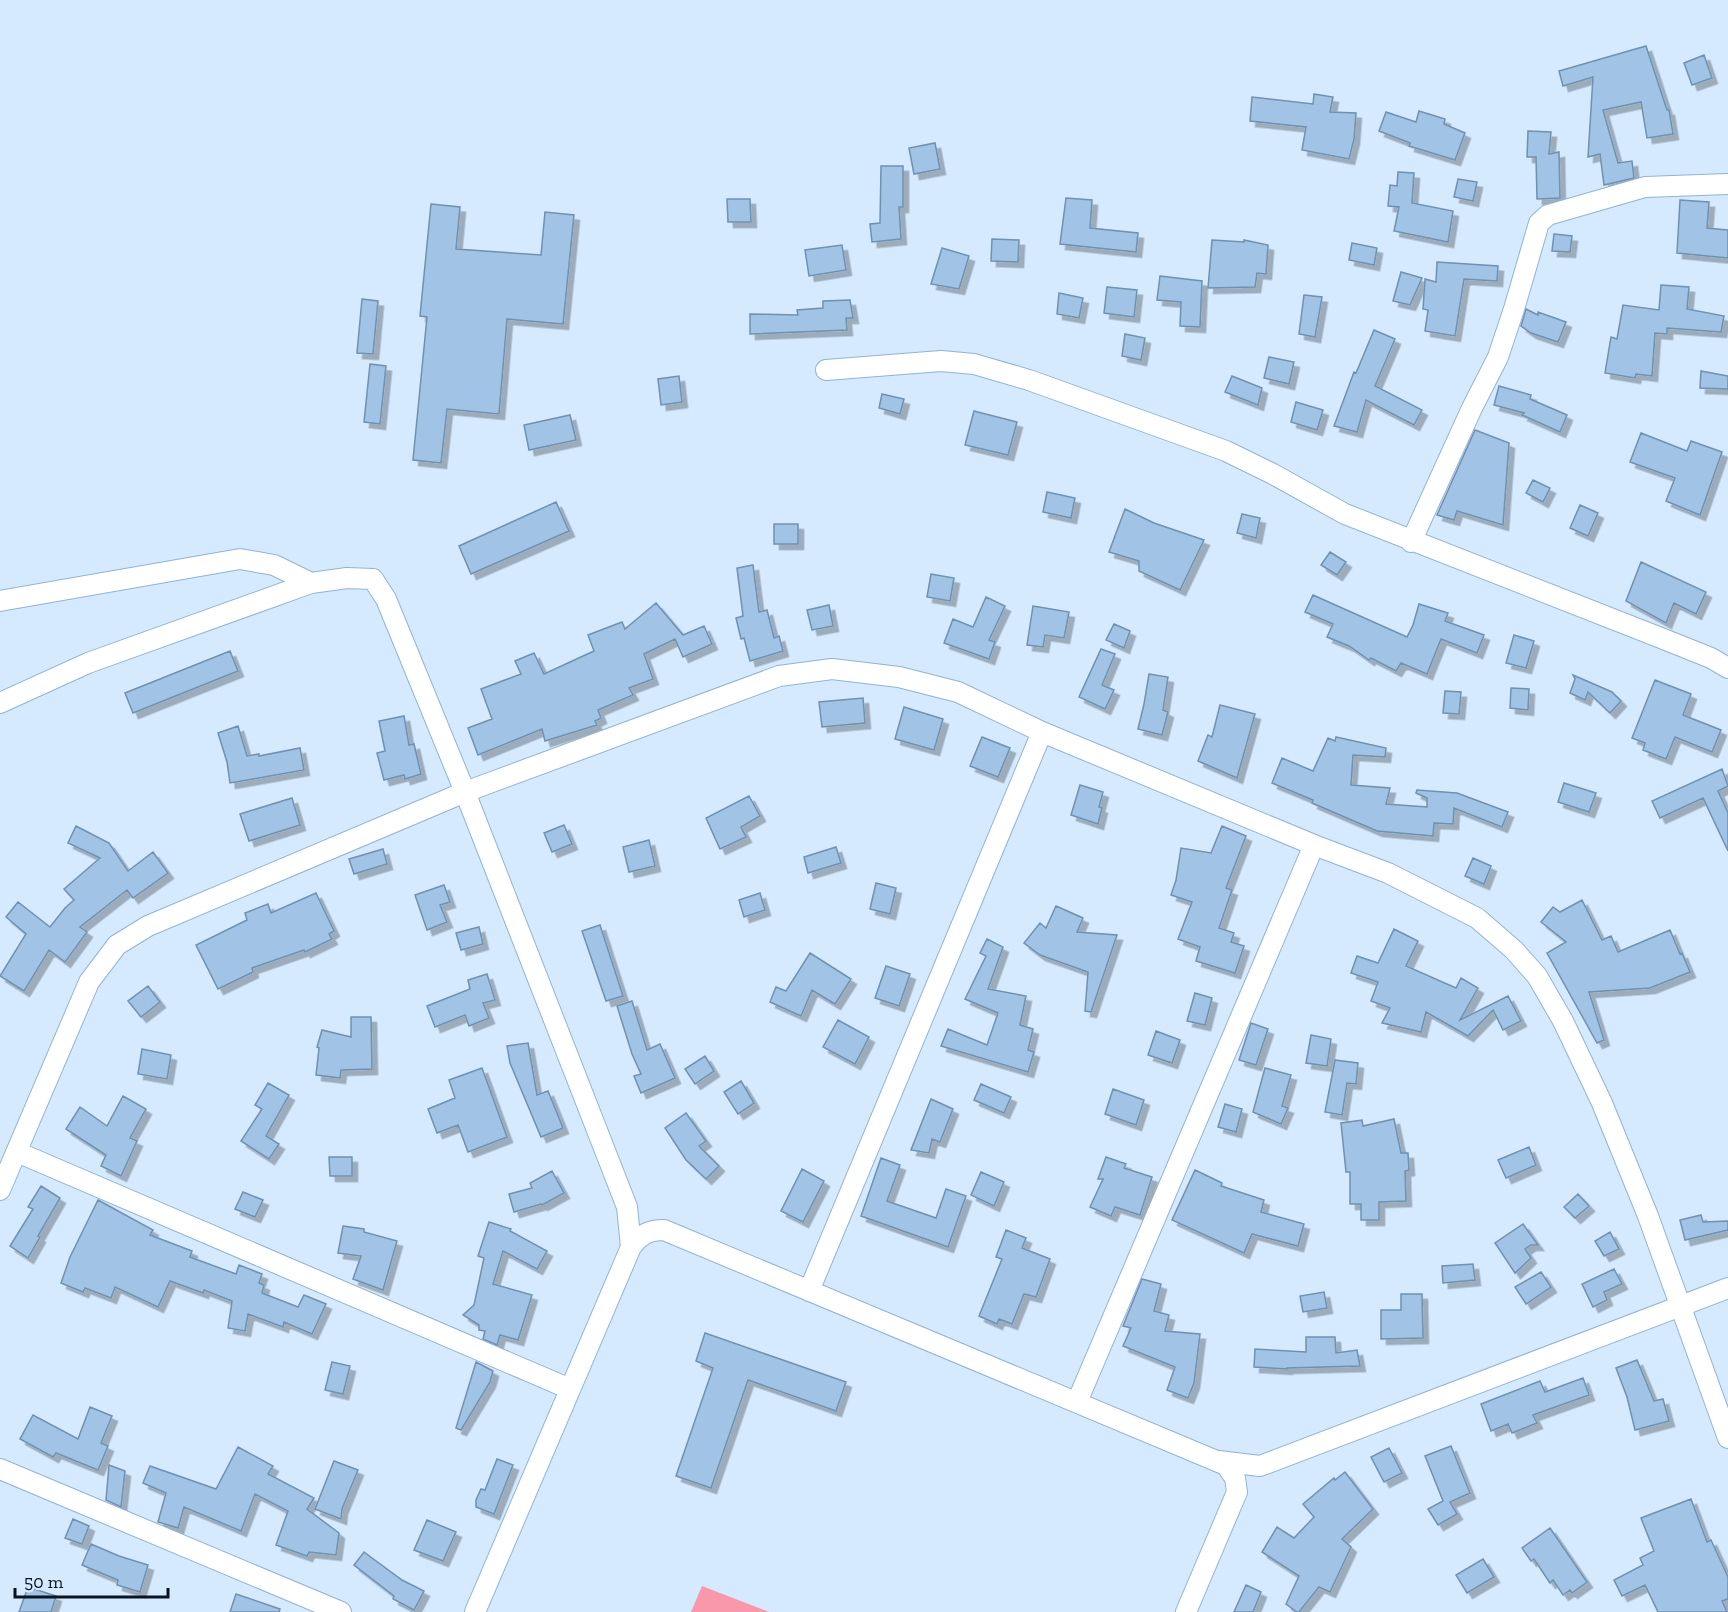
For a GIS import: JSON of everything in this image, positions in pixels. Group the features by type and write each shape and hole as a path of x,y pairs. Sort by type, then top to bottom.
{"street":[{"path":"1412,542 1472,408 1498,357 1539,223 1548,215 1645,188 1728,184"},
{"path":"826,370 941,361 974,364 1029,380 1226,451 1345,514 1711,658 1728,668"},
{"path":"0,601 240,558 274,565 311,583"},
{"path":"0,703 88,663 311,583 347,578 373,579 386,599 465,792 627,1207 631,1247"},
{"path":"0,1190 89,982 117,945 148,926 465,792 779,676 832,669 898,677 958,692 1042,732 1314,845 1388,873 1477,918 1514,950 1538,976 1563,1021 1602,1103 1648,1215 1728,1438"},
{"path":"809,1291 1042,732"},
{"path":"1077,1402 1314,845"},
{"path":"17,1152 570,1389"},
{"path":"627,1207 664,1230 1219,1461 1232,1471 1237,1492"},
{"path":"475,1612 631,1247 649,1231 664,1230"},
{"path":"1219,1461 1260,1466 1728,1288"},
{"path":"1186,1612 1237,1492 1260,1466"},
{"path":"0,1469 340,1612"}],"shaded area":[{"path":"702,1586 769,1612 691,1612"}],"building":[{"path":"1646,46 1667,110 1669,110 1673,134 1647,138 1641,102 1603,110 1618,163 1632,161 1634,178 1604,185 1600,154 1588,157 1593,77 1563,86 1559,71"},
{"path":"1704,55 1712,78 1692,85 1684,63"},
{"path":"1314,94 1333,97 1330,112 1356,113 1354,139 1349,159 1302,150 1306,127 1250,121 1252,97 1313,104"},
{"path":"1419,111 1445,119 1444,124 1465,133 1455,160 1409,146 1410,143 1379,131 1386,112 1416,122"},
{"path":"1528,131 1551,132 1549,154 1559,152 1560,198 1537,199 1536,157 1527,157"},
{"path":"935,143 940,169 914,174 909,148"},
{"path":"881,166 903,166 903,207 899,207 901,239 872,242 870,224 880,223"},
{"path":"1398,172 1414,173 1412,203 1453,211 1448,242 1394,231 1399,207 1388,206 1390,185 1397,186"},
{"path":"1458,179 1477,182 1473,201 1454,197"},
{"path":"1066,198 1092,200 1090,228 1138,233 1136,252 1060,244"},
{"path":"727,199 750,199 751,222 728,222"},
{"path":"1680,200 1709,202 1707,228 1728,230 1728,258 1677,253"},
{"path":"431,204 460,207 456,249 541,255 545,212 574,215 563,324 507,319 499,414 447,409 441,463 413,460 427,317 420,316"},
{"path":"1554,234 1572,236 1570,252 1552,251"},
{"path":"992,239 1019,240 1018,262 991,261"},
{"path":"1212,240 1244,242 1244,240 1268,245 1266,274 1257,273 1255,287 1208,288"},
{"path":"1352,243 1377,248 1374,265 1349,260"},
{"path":"842,245 846,270 809,276 805,250"},
{"path":"942,248 969,256 959,289 931,284"},
{"path":"1437,262 1498,266 1497,281 1464,279 1455,336 1425,331 1428,310 1423,309 1425,279 1436,282"},
{"path":"1401,272 1422,278 1410,305 1393,301"},
{"path":"1160,276 1202,281 1200,327 1180,326 1181,302 1157,300"},
{"path":"1661,285 1689,287 1687,309 1724,316 1721,332 1667,328 1667,334 1655,333 1652,376 1636,374 1635,378 1605,373 1611,337 1617,339 1623,305 1659,310"},
{"path":"1107,287 1137,290 1134,317 1104,313"},
{"path":"1059,293 1083,298 1079,318 1057,314"},
{"path":"1304,295 1322,297 1315,337 1299,334"},
{"path":"362,299 378,301 373,354 357,353"},
{"path":"850,300 853,318 846,318 847,330 750,334 750,314 798,315 797,310 823,308 823,301"},
{"path":"1526,309 1538,315 1538,312 1566,322 1558,342 1531,333 1521,326"},
{"path":"1374,330 1395,339 1375,386 1422,410 1414,425 1366,400 1357,432 1334,426 1354,372 1356,373"},
{"path":"1125,334 1145,338 1141,360 1122,356"},
{"path":"1269,357 1294,362 1289,384 1264,378"},
{"path":"370,364 386,366 380,424 364,422"},
{"path":"1701,371 1728,376 1728,389 1700,388"},
{"path":"679,376 682,402 661,405 658,379"},
{"path":"1232,376 1262,388 1258,405 1225,392"},
{"path":"1499,386 1531,395 1530,399 1567,415 1560,432 1522,415 1524,413 1494,405"},
{"path":"882,394 904,399 900,414 879,408"},
{"path":"1296,402 1323,410 1317,430 1291,422"},
{"path":"974,411 1017,422 1008,455 965,445"},
{"path":"570,415 576,440 529,450 524,425"},
{"path":"1475,430 1509,443 1503,525 1457,511 1454,520 1437,515"},
{"path":"1641,433 1687,451 1691,441 1722,452 1700,515 1666,501 1675,478 1630,462"},
{"path":"1533,480 1550,488 1543,502 1526,493"},
{"path":"1047,492 1075,498 1071,518 1043,512"},
{"path":"556,502 569,531 471,574 459,546"},
{"path":"1580,505 1598,513 1588,536 1570,528"},
{"path":"1125,509 1154,523 1204,540 1180,590 1139,571 1139,561 1109,552"},
{"path":"1242,514 1260,518 1256,538 1237,533"},
{"path":"774,524 798,524 798,544 774,544"},
{"path":"1330,552 1346,562 1337,575 1321,565"},
{"path":"1641,562 1706,592 1696,614 1674,603 1666,623 1626,601"},
{"path":"753,565 759,612 767,610 774,638 779,636 783,651 750,661 736,618 743,616 737,568"},
{"path":"931,574 954,578 950,601 927,597"},
{"path":"1313,595 1407,637 1419,604 1448,613 1445,621 1484,635 1477,653 1441,639 1427,674 1401,663 1396,671 1371,658 1369,660 1349,646 1327,637 1333,624 1305,612"},
{"path":"986,597 1005,606 989,640 995,642 989,659 944,643 953,619 973,627"},
{"path":"656,603 683,635 704,626 712,644 683,657 675,639 644,654 653,679 629,688 633,695 598,710 601,718 595,721 597,725 545,741 542,729 478,755 468,728 492,719 481,689 521,674 515,661 534,653 544,674 594,651 588,635 622,622 625,629"},
{"path":"829,605 833,626 812,630 807,610"},
{"path":"1033,606 1069,612 1064,638 1045,635 1043,647 1027,645"},
{"path":"1114,624 1130,631 1124,648 1106,640"},
{"path":"1514,635 1534,641 1526,668 1506,663"},
{"path":"1101,649 1115,654 1102,685 1114,690 1105,709 1079,697"},
{"path":"230,651 238,671 133,713 125,693"},
{"path":"1149,674 1168,677 1163,710 1168,712 1162,735 1138,729"},
{"path":"1573,675 1612,692 1621,701 1610,713 1588,692 1585,700 1570,693 1575,679"},
{"path":"1655,680 1691,694 1683,715 1721,730 1712,752 1675,737 1666,759 1643,750 1645,743 1632,738"},
{"path":"1511,688 1529,689 1528,710 1510,708"},
{"path":"1445,691 1461,692 1459,714 1443,713"},
{"path":"863,698 865,723 822,727 819,702"},
{"path":"1220,705 1255,714 1237,778 1198,761 1208,735 1212,737"},
{"path":"904,707 943,719 934,750 895,739"},
{"path":"404,716 409,745 414,744 421,774 405,779 404,775 384,780 377,753 385,751 379,721"},
{"path":"238,726 247,756 300,748 304,770 230,783 227,762 218,733"},
{"path":"982,737 1010,748 998,777 970,766"},
{"path":"1336,737 1386,748 1385,757 1353,755 1351,785 1390,788 1386,804 1427,807 1427,798 1416,793 1417,790 1457,793 1508,812 1502,827 1454,808 1453,824 1434,823 1433,836 1377,831 1272,783 1282,758 1313,771 1328,738 1335,741"},
{"path":"1722,769 1728,786 1718,791 1728,813 1728,851 1703,798 1660,818 1652,801"},
{"path":"1564,783 1596,793 1589,812 1558,802"},
{"path":"1080,785 1103,792 1098,824 1071,815"},
{"path":"749,796 760,816 741,827 746,837 720,849 706,818"},
{"path":"292,798 300,825 249,841 240,814"},
{"path":"564,825 572,844 552,852 544,833"},
{"path":"76,826 109,843 128,871 153,852 168,873 133,898 127,890 80,927 87,932 65,962 49,950 24,991 0,976 26,934 6,917 18,902 50,927 74,900 64,889 100,858 68,843"},
{"path":"1222,826 1246,836 1226,888 1232,890 1219,928 1234,933 1231,942 1244,946 1235,973 1196,961 1200,947 1178,939 1192,902 1171,895 1181,848 1211,853"},
{"path":"649,840 655,866 629,872 623,847"},
{"path":"836,847 841,863 808,873 804,857"},
{"path":"383,849 387,864 354,874 349,859"},
{"path":"1473,858 1491,866 1484,884 1465,876"},
{"path":"876,883 896,888 890,914 870,909"},
{"path":"444,885 450,902 440,905 447,922 427,930 415,895"},
{"path":"316,893 334,931 329,934 332,939 305,952 304,950 252,968 253,972 218,989 196,945 247,920 245,913 268,904 271,913"},
{"path":"760,893 765,910 744,917 739,900"},
{"path":"1582,900 1602,940 1611,936 1618,952 1670,930 1690,972 1650,988 1589,992 1604,1040 1597,1043 1547,953 1566,942 1541,922 1553,907 1560,912"},
{"path":"1056,906 1083,918 1077,932 1117,935 1091,1012 1085,1011 1088,972 1040,955 1024,943 1040,923 1046,928"},
{"path":"600,925 623,996 606,1001 582,931"},
{"path":"479,927 483,944 461,950 456,933"},
{"path":"1394,929 1418,941 1406,966 1456,988 1461,978 1478,988 1460,1020 1508,996 1521,1021 1503,1030 1493,1010 1468,1036 1426,1012 1421,1032 1382,1023 1390,1008 1371,1001 1378,982 1351,973 1357,956 1378,963"},
{"path":"987,939 1003,947 988,989 1026,996 1020,1025 1033,1029 1028,1050 1034,1052 1028,1072 941,1046 948,1029 987,1045 998,1013 965,999 986,956 980,953"},
{"path":"810,953 851,979 835,1004 812,990 801,1016 770,1002 776,987 786,991"},
{"path":"886,966 910,974 899,1006 875,998"},
{"path":"487,974 495,1000 483,1003 489,1018 469,1026 465,1015 435,1027 427,1006 470,989 468,980"},
{"path":"148,986 160,1002 141,1017 128,1001"},
{"path":"1195,993 1212,998 1205,1025 1187,1021"},
{"path":"632,1001 647,1050 660,1044 675,1078 641,1093 634,1076 641,1074 632,1054 617,1006"},
{"path":"351,1017 371,1017 372,1069 341,1070 340,1078 316,1075 319,1048 317,1047 322,1030 351,1037"},
{"path":"838,1020 869,1037 855,1064 823,1047"},
{"path":"1251,1023 1268,1029 1256,1065 1239,1060"},
{"path":"1156,1031 1180,1040 1172,1063 1148,1055"},
{"path":"1311,1035 1331,1039 1327,1066 1306,1063"},
{"path":"528,1043 537,1095 548,1091 563,1128 541,1137 510,1063 507,1046"},
{"path":"142,1049 171,1055 167,1079 138,1074"},
{"path":"705,1056 714,1071 695,1084 685,1069"},
{"path":"1335,1060 1358,1063 1356,1084 1347,1083 1342,1115 1325,1112"},
{"path":"482,1068 507,1137 468,1152 458,1125 437,1133 428,1109 455,1098 449,1080"},
{"path":"1265,1068 1291,1075 1282,1106 1288,1108 1281,1124 1253,1112"},
{"path":"741,1081 754,1103 738,1114 724,1092"},
{"path":"268,1083 289,1095 266,1136 279,1144 269,1159 241,1141 262,1109 255,1105"},
{"path":"981,1084 1011,1097 1004,1113 974,1100"},
{"path":"1113,1089 1144,1100 1136,1125 1105,1114"},
{"path":"123,1096 146,1109 130,1138 137,1141 121,1176 101,1166 106,1155 66,1129 80,1107 107,1126"},
{"path":"931,1099 953,1109 940,1142 932,1139 929,1153 911,1150"},
{"path":"1225,1104 1242,1109 1236,1132 1218,1127"},
{"path":"686,1113 706,1141 699,1146 719,1166 706,1179 686,1160 665,1128"},
{"path":"1394,1119 1401,1153 1408,1153 1409,1170 1405,1171 1406,1201 1379,1202 1379,1220 1361,1220 1361,1204 1350,1204 1350,1172 1346,1172 1341,1123 1362,1120 1363,1126"},
{"path":"1529,1147 1536,1165 1506,1178 1498,1160"},
{"path":"329,1157 352,1157 352,1176 330,1176"},
{"path":"1106,1157 1126,1164 1124,1168 1152,1177 1140,1215 1115,1207 1111,1216 1090,1207 1103,1179 1098,1179"},
{"path":"881,1158 900,1165 887,1201 936,1218 946,1189 966,1196 948,1247 861,1216"},
{"path":"802,1169 824,1181 803,1222 781,1211"},
{"path":"1195,1170 1222,1183 1221,1186 1264,1200 1261,1212 1304,1224 1298,1246 1252,1234 1244,1253 1172,1220"},
{"path":"552,1171 564,1193 542,1205 514,1212 509,1194 532,1188 530,1183"},
{"path":"981,1172 1004,1182 994,1206 971,1195"},
{"path":"41,1186 60,1198 28,1258 10,1246 33,1209 28,1207"},
{"path":"243,1192 263,1200 255,1217 235,1209"},
{"path":"1578,1194 1589,1206 1575,1218 1564,1207"},
{"path":"98,1200 153,1230 150,1235 192,1251 190,1257 236,1274 239,1265 262,1274 259,1283 264,1285 262,1293 298,1307 304,1295 326,1304 312,1334 284,1322 283,1327 248,1314 245,1331 228,1328 232,1301 204,1290 203,1293 170,1281 158,1307 115,1287 111,1298 85,1288 83,1292 61,1283 70,1257"},
{"path":"1701,1215 1703,1222 1728,1221 1728,1230 1685,1240 1680,1220"},
{"path":"489,1222 511,1229 510,1231 547,1251 537,1269 503,1251 493,1284 532,1295 518,1340 500,1335 497,1345 483,1339 485,1331 479,1330 479,1325 463,1315 474,1305 484,1258 478,1256"},
{"path":"1523,1224 1538,1245 1531,1245 1525,1249 1531,1258 1515,1273 1495,1243"},
{"path":"343,1226 364,1229 364,1232 397,1241 383,1290 353,1279 361,1256 338,1253"},
{"path":"1006,1230 1026,1238 1022,1248 1050,1259 1036,1297 1024,1294 1012,1324 999,1319 997,1324 979,1316 1002,1259 996,1257"},
{"path":"1610,1232 1619,1249 1604,1256 1595,1241"},
{"path":"1473,1264 1475,1280 1443,1283 1442,1266"},
{"path":"1614,1269 1622,1284 1604,1292 1607,1300 1593,1307 1582,1284"},
{"path":"1541,1272 1551,1287 1526,1304 1515,1287"},
{"path":"1142,1279 1161,1284 1154,1311 1169,1315 1165,1331 1200,1334 1194,1383 1188,1398 1167,1390 1175,1367 1123,1346 1131,1328 1123,1326"},
{"path":"1324,1292 1327,1308 1303,1312 1300,1296"},
{"path":"1401,1294 1422,1294 1423,1338 1381,1339 1381,1310 1401,1310"},
{"path":"705,1333 846,1382 836,1411 748,1380 711,1488 676,1476 713,1368 696,1361"},
{"path":"1306,1337 1335,1337 1336,1353 1357,1350 1360,1366 1287,1369 1254,1367 1255,1349 1306,1352"},
{"path":"1637,1360 1654,1401 1663,1399 1669,1421 1635,1430 1627,1397 1616,1368"},
{"path":"332,1362 350,1366 343,1394 325,1390"},
{"path":"476,1362 493,1371 490,1382 461,1430 456,1428"},
{"path":"1583,1378 1589,1395 1533,1415 1537,1423 1512,1433 1508,1424 1491,1431 1481,1404 1540,1381 1545,1392"},
{"path":"90,1407 112,1416 101,1443 108,1446 98,1470 56,1453 53,1457 20,1439 33,1415 78,1439"},
{"path":"1451,1446 1470,1493 1450,1502 1457,1514 1438,1525 1428,1509 1443,1501 1425,1456"},
{"path":"238,1447 273,1466 268,1474 314,1498 307,1509 339,1533 336,1555 309,1552 307,1556 276,1545 288,1511 255,1494 241,1531 184,1507 178,1528 158,1522 166,1493 143,1483 150,1466 216,1489"},
{"path":"1389,1448 1402,1473 1384,1482 1371,1457"},
{"path":"497,1459 513,1465 494,1514 476,1507 476,1500 481,1489 485,1490"},
{"path":"334,1461 358,1470 342,1509 341,1519 315,1509"},
{"path":"109,1465 125,1471 121,1507 106,1500"},
{"path":"1345,1472 1373,1509 1342,1539 1351,1547 1330,1592 1319,1587 1297,1612 1286,1604 1299,1576 1262,1552 1277,1527 1294,1538 1314,1517 1303,1504 1334,1478 1335,1480"},
{"path":"1691,1499 1707,1542 1711,1540 1728,1577 1728,1599 1722,1601 1727,1612 1658,1612 1645,1585 1622,1596 1614,1580 1643,1565 1640,1558 1654,1551 1641,1518"},
{"path":"73,1519 89,1526 82,1544 65,1538"},
{"path":"427,1520 456,1532 443,1561 414,1550"},
{"path":"1550,1528 1587,1582 1572,1593 1570,1590 1563,1595 1553,1580 1550,1583 1534,1559 1531,1561 1522,1548"},
{"path":"91,1544 148,1565 140,1592 117,1585 118,1580 82,1565"},
{"path":"364,1552 402,1580 424,1591 414,1610 393,1599 394,1596 354,1565"},
{"path":"1483,1559 1494,1577 1467,1593 1456,1575"},
{"path":"1246,1585 1261,1592 1253,1612 1234,1612"},
{"path":"28,1587 56,1596 51,1612 19,1612"},
{"path":"236,1594 280,1609 279,1612 230,1612"}]}
